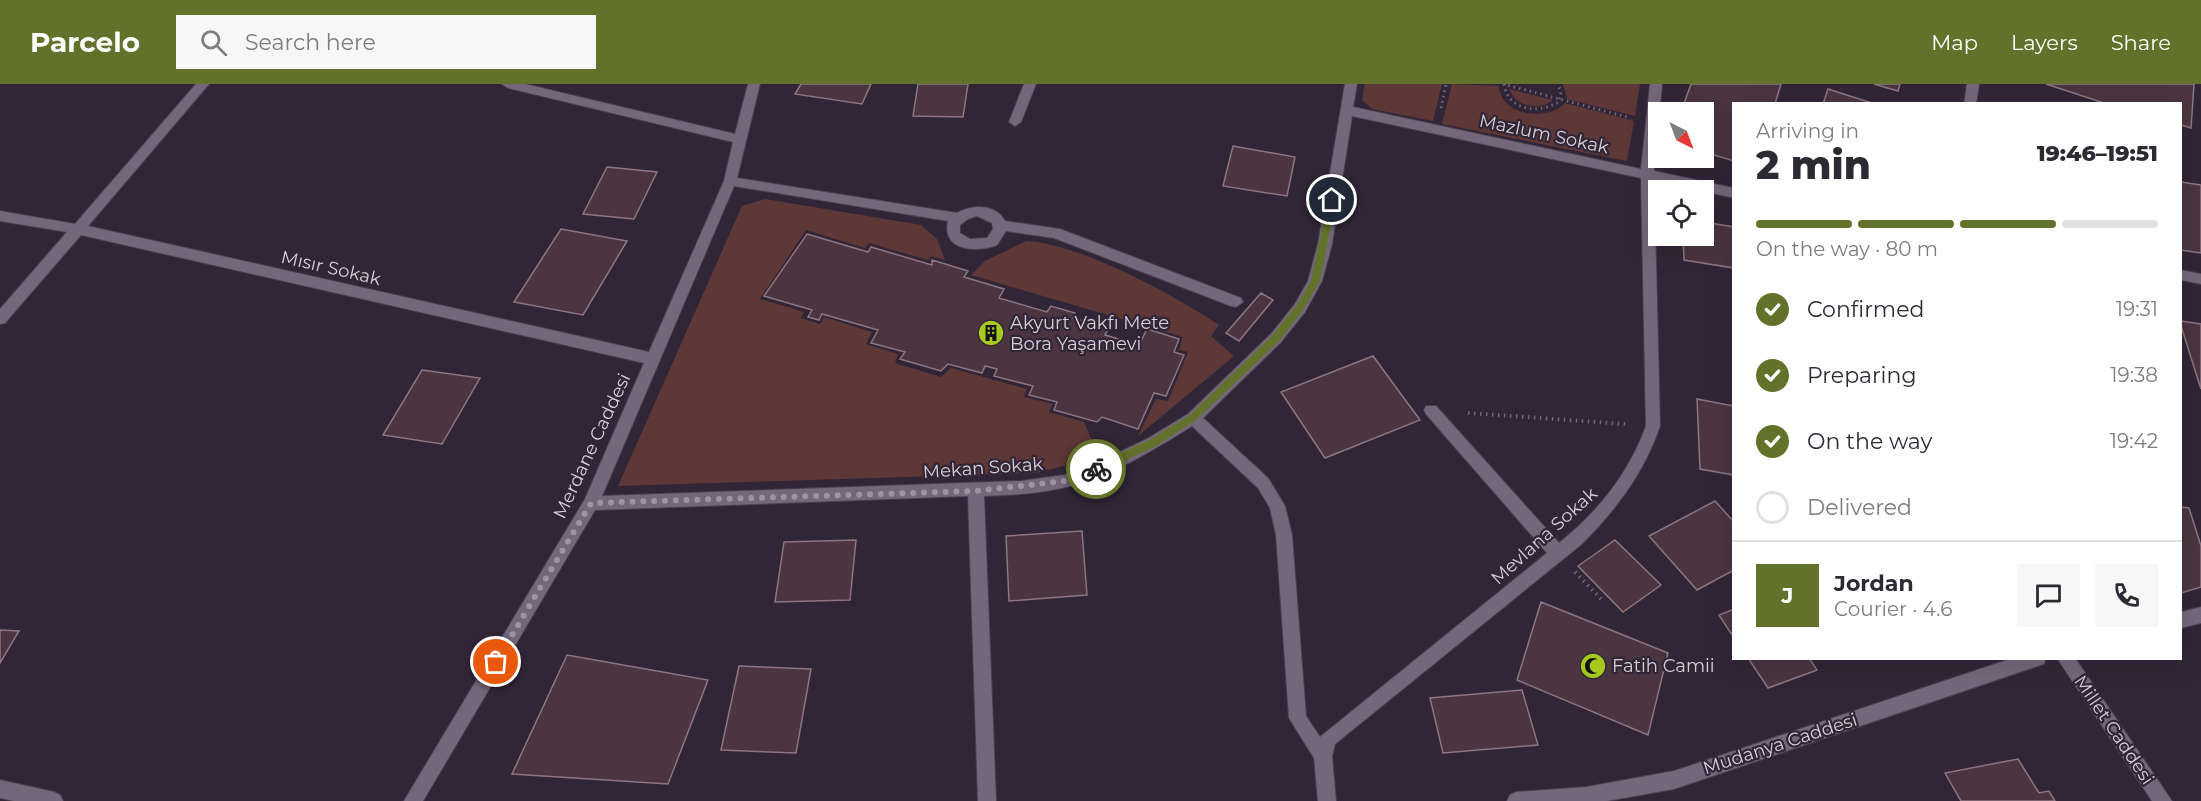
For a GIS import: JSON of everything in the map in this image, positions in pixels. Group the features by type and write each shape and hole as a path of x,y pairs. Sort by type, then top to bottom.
{"street":[{"path":"0,319 203,84"},
{"path":"508,84 740,139"},
{"name":"Merdane Caddesi","path":"413,801 591,503 730,181 754,84"},
{"path":"1015,122 1030,84"},
{"name":"Mekan Sokak","path":"591,503 976,491 1064,481 1131,454 1193,417 1276,338 1300,308 1315,281 1325,244 1351,84"},
{"name":"Mevlana Sokak","path":"1654,102 1656,84"},
{"path":"1970,102 1973,84"},
{"name":"Mazlum Sokak","path":"1346,110 1732,193"},
{"name":"Mevlana Sokak","path":"1323,756 1328,739 1558,554 1609,506 1629,480 1646,450 1653,426 1648,165"},
{"path":"730,181 958,218"},
{"path":"970,212 986,212 998,220 1000,232 984,246 968,246 953,234 954,224 958,218 970,212"},
{"name":"Mısır Sokak","path":"0,216 78,229 653,359"},
{"path":"1000,225 1055,233 1236,302"},
{"path":"2182,275 2201,279"},
{"path":"1431,410 1558,554"},
{"path":"1193,417 1263,483 1277,506 1284,536 1298,718 1323,756 1327,801"},
{"path":"976,491 987,801"},
{"path":"2182,620 2201,615"},
{"name":"Mudanya Caddesi","path":"1516,801 1586,796 1674,780 2032,660"},
{"name":"Millet Caddesi","path":"2067,660 2163,801"},
{"path":"0,789 54,801"}],"path":[{"path":"1557,84 1561,91 1560,99 1547,109 1527,109 1510,100 1504,92 1504,84 1560,99 1648,122"},
{"path":"1431,410 1653,426"},
{"path":"1558,554 1601,599"}],"shaded area":[{"path":"1365,84 1442,84 1433,121 1372,109 1362,100"},
{"path":"1452,84 1499,86 1501,96 1507,104 1526,113 1548,113 1565,103 1634,121 1627,161 1442,124"},
{"path":"1563,84 1640,84 1635,116 1567,99"},
{"path":"1509,89 1553,100 1541,106 1528,105 1516,100"},
{"path":"765,199 921,225 937,239 945,260 931,256 928,260 869,243 865,248 806,230 760,299 804,312 801,318 820,324 824,317 872,332 866,344 898,354 895,363 941,377 951,368 1027,389 1024,397 1053,404 1049,412 1084,422 1099,457 1036,473 618,486 742,206"},
{"path":"1026,241 1073,251 1126,272 1177,299 1219,325 1211,336 1234,356 1138,436 1156,399 1168,401 1188,352 1179,350 1183,337 971,275 985,261"}],"building":[{"path":"801,84 871,84 862,104 795,94"},
{"path":"918,84 968,84 963,117 913,116"},
{"path":"1691,84 1781,84 1776,102 1732,102 1732,160 1714,155 1714,102 1685,102"},
{"path":"1874,84 1900,84 1898,91"},
{"path":"2046,84 2194,84 2191,128 2182,125 2182,102 2101,102"},
{"path":"1828,89 1869,102 1824,102"},
{"path":"1233,146 1295,157 1287,196 1223,186"},
{"path":"607,167 657,172 634,219 583,214"},
{"path":"2182,182 2201,185 2201,253 2182,250"},
{"path":"1714,224 1732,227 1732,268 1684,260 1683,246 1714,246"},
{"path":"561,229 627,241 583,315 514,302"},
{"name":"Akyurt Vakfı Mete Bora Yaşamevi","path":"807,234 868,252 871,247 932,265 932,260 968,271 964,277 1004,289 999,298 1047,312 1051,306 1075,313 1073,318 1108,329 1105,335 1139,345 1147,329 1179,339 1174,352 1184,355 1166,396 1154,393 1138,429 1102,417 1097,422 1054,410 1057,402 1029,395 1033,386 994,376 997,369 985,366 982,373 948,364 941,371 900,359 905,352 871,343 878,330 822,314 819,320 808,317 812,310 764,296"},
{"path":"1261,293 1273,300 1239,341 1226,333"},
{"path":"2182,321 2201,324 2201,389 2182,329"},
{"path":"1373,356 1420,420 1325,458 1281,392"},
{"path":"422,370 480,378 442,444 383,435"},
{"path":"1697,399 1732,406 1732,475 1700,469"},
{"path":"1715,501 1732,520 1732,571 1697,590 1649,536"},
{"path":"2182,507 2189,508 2201,546 2201,587 2182,593"},
{"path":"1082,531 1087,595 1009,601 1006,536"},
{"path":"856,540 850,600 775,602 784,542"},
{"path":"1615,540 1661,585 1623,612 1578,566"},
{"name":"Fatih Camii","path":"1541,602 1668,653 1648,735 1517,680"},
{"path":"1732,610 1732,635 1719,615"},
{"path":"0,630 19,631 0,663"},
{"path":"567,655 708,680 668,784 512,774"},
{"path":"1749,660 1810,660 1817,670 1768,688"},
{"path":"739,666 811,669 796,753 721,750"},
{"path":"1522,690 1538,745 1443,753 1430,698"},
{"path":"2018,759 2039,793 2049,791 2055,801 1961,801 1945,773"}],"way so far":[{"path":"496,662 591,503 1021,488 1064,481 1096,469"}],"place":[{"name":"Akyurt Vakfı Mete Bora Yaşamevi","path":"991,333"},
{"name":"Fatih Camii","path":"1593,666"}],"route":[{"path":"1096,469 1152,443 1193,417 1276,338 1300,308 1315,281 1325,244 1332,200"}]}
